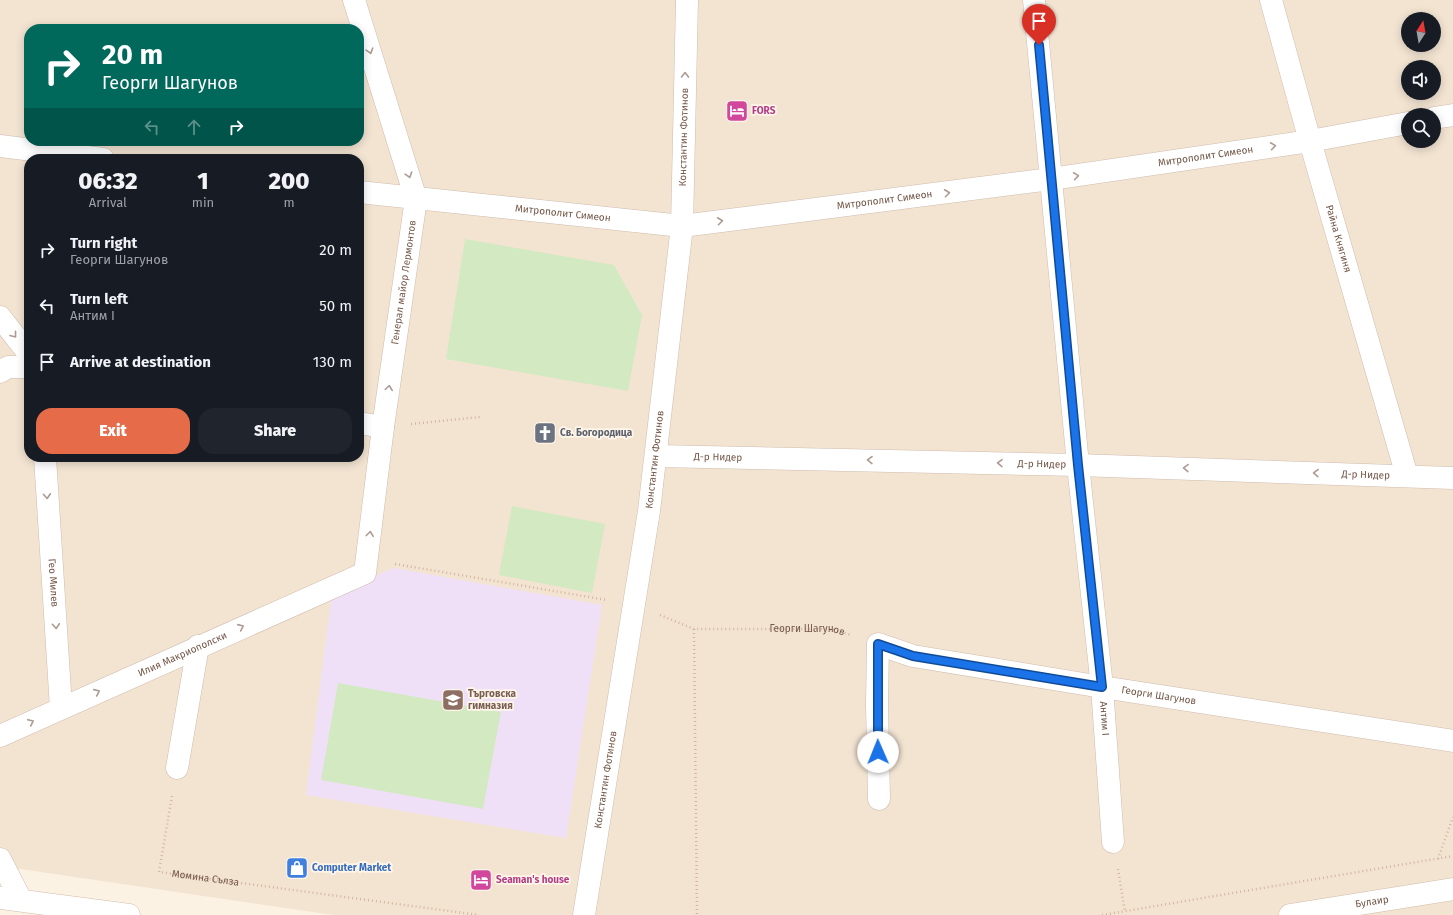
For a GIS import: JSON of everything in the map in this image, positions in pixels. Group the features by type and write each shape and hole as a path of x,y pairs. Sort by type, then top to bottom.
{"street":[{"name":"Генерал майор Лермонтов","path":"354,0 361,24"},
{"name":"Константин Фотинов","path":"584,915 634,605 656,456 682,226 687,0"},
{"name":"Антим I","path":"1034,0 1078,465 1102,687 1113,842"},
{"name":"Райна Княгиня","path":"1271,0 1310,141 1407,476"},
{"name":"Генерал майор Лермонтов","path":"364,32 416,199 383,427 366,566"},
{"path":"1441,117 1453,115"},
{"name":"Митрополит Симеон","path":"364,193 682,226 1051,179 1310,141 1401,124"},
{"path":"0,146 63,154"},
{"path":"0,317 24,348"},
{"path":"0,372 8,367 24,367"},
{"path":"364,424 383,427"},
{"name":"Д-р Нидер","path":"656,456 1078,465 1453,478"},
{"name":"Гео Милев","path":"45,462 61,708"},
{"name":"Илия Макриополски","path":"0,736 198,646 366,566"},
{"path":"878,644 877,704 879,799"},
{"name":"Георги Шагунов","path":"878,644 913,656 1102,687 1453,741"},
{"path":"176,768 198,646"},
{"path":"0,859 21,900"},
{"name":"Булаир","path":"1290,915 1453,889"},
{"path":"0,898 129,915"}],"path":[{"path":"383,427 480,418"},
{"name":"Георги Шагунов","path":"366,566 634,605 694,629 833,629 878,644"},
{"path":"694,629 697,915"},
{"name":"Момина Сълза","path":"176,768 160,872 479,915"},
{"path":"1438,859 1453,817"},
{"path":"1113,842 1125,912"},
{"path":"1102,915 1453,856"}],"shaded area":[{"path":"0,0 1453,0 1453,915 333,915 0,866"},
{"name":"Търговска гимназия","path":"394,568 602,605 566,838 306,795 332,594"}],"green space":[{"path":"465,239 614,265 642,315 628,391 446,359"},
{"path":"512,506 605,524 592,593 499,575"},
{"path":"338,683 501,712 483,809 321,780"}],"place":[{"name":"FORS","path":"737,111"},
{"name":"Св. Богородица","path":"545,433"},
{"name":"Търговска гимназия","path":"453,700"},
{"name":"Computer Market","path":"297,868"},
{"name":"Seaman's house","path":"481,880"}],"route":[{"path":"878,752 878,644 913,656 1102,687 1078,465 1039,45"}]}
